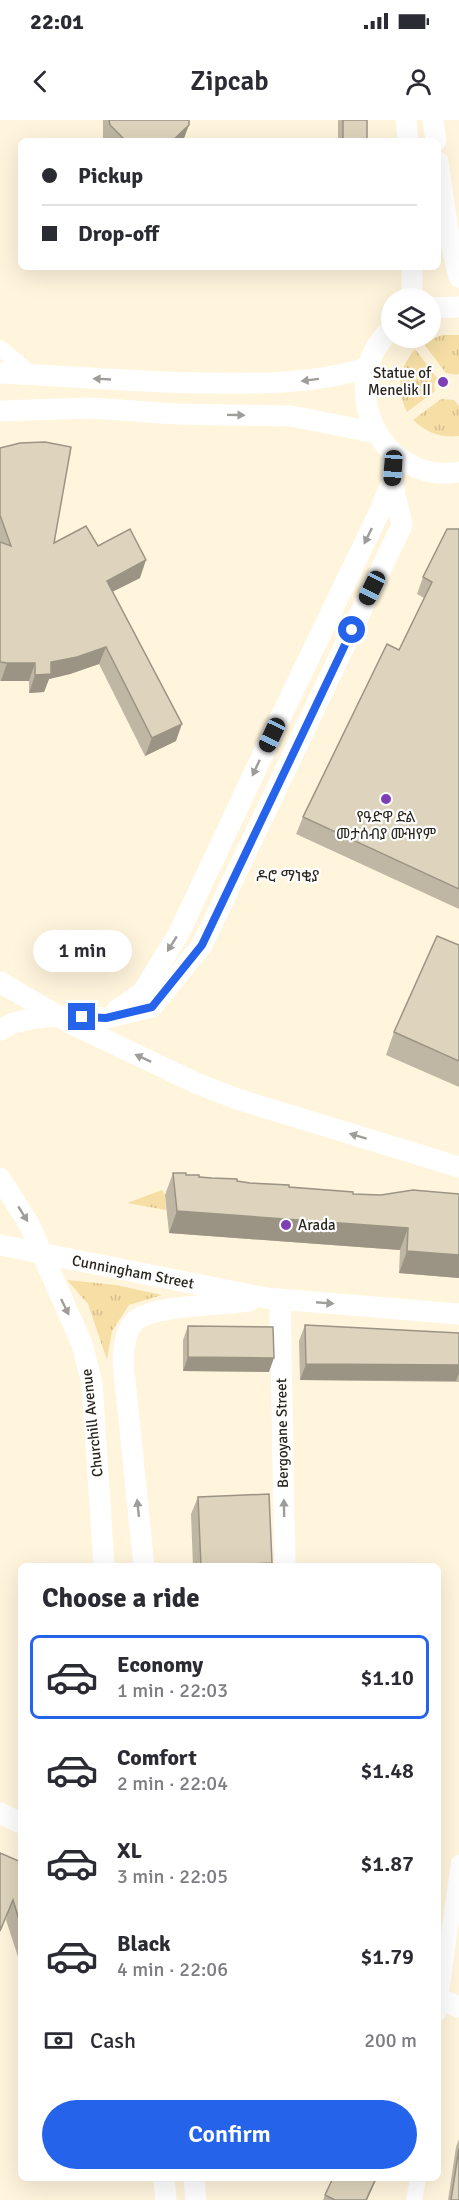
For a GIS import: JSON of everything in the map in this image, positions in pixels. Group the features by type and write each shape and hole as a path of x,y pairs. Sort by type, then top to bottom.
{"main road":[{"path":"406,120 408,138"},
{"path":"433,120 436,138"},
{"path":"441,182 448,230 459,277"},
{"path":"412,270 412,288"},
{"path":"441,308 459,307"},
{"path":"381,339 373,351 367,368 364,390 368,413 377,433 393,453 414,466 437,472 459,472"},
{"path":"0,373 149,382 261,384 327,378 367,368"},
{"path":"0,411 90,408 177,414 291,416 377,433"},
{"path":"0,1030 13,1023 58,1016 106,1018 142,993 178,935 378,515 392,482 393,453"},
{"path":"0,982 58,1016 196,1083 237,1099 459,1167"},
{"name":"Churchill Avenue","path":"0,1178 29,1224 77,1331 92,1383 104,1563"},
{"name":"Cunningham Street","path":"0,1245 273,1299 459,1314"},
{"name":"Cunningham Street","path":"144,1563 127,1408 123,1353 126,1337 134,1322 143,1315 159,1311 273,1299"},
{"name":"Bergoyane Street","path":"273,1299 285,1563"},
{"path":"0,1814 18,1822"},
{"path":"164,2181 166,2200"},
{"path":"194,2181 196,2200"}],"street":[{"path":"0,348 31,374"},
{"path":"444,2004 459,1863"},
{"path":"414,2200 417,2181"}],"green space":[{"path":"441,335 459,335 459,373 457,375 446,373 427,348 441,348"},
{"path":"415,349 437,378 434,384 435,391 407,412 401,396 401,379 405,364"},
{"path":"441,399 454,400 459,406 459,436 434,434 413,420"},
{"path":"162,1190 165,1195 166,1210 127,1203"},
{"path":"67,1280 116,1285 162,1295 129,1305 112,1331 107,1360 88,1304"}],"building":[{"path":"109,120 189,120 189,125 175,138 123,138 110,125"},
{"path":"343,120 367,120 367,138 343,138"},
{"path":"45,442 71,447 54,543 86,526 98,546 130,529 146,560 107,581 182,724 152,738 106,647 77,657 51,662 51,674 35,675 35,663 0,662 0,542 11,546 0,515 0,448 20,443"},
{"name":"የዓድዋ ድል መታሰብያ ሙዝየም","path":"447,529 459,529 459,889 303,817 387,644 399,650 432,582 423,577"},
{"path":"437,936 459,945 459,1061 394,1032"},
{"path":"173,1173 237,1179 237,1181 250,1183 353,1192 353,1194 381,1195 413,1190 459,1194 459,1255 407,1251 408,1228 177,1211"},
{"path":"305,1325 459,1333 459,1365 306,1364"},
{"path":"188,1326 273,1327 274,1358 188,1357"},
{"path":"269,1494 272,1563 201,1563 198,1497"},
{"path":"0,1853 18,1861 18,1916 13,1900 0,1931"},
{"path":"459,2148 459,2200 451,2200"},
{"path":"332,2181 375,2181 366,2200 335,2200 325,2195"}],"place":[{"name":"Statue of Menelik II","path":"443,382"},
{"name":"የዓድዋ ድል መታሰብያ ሙዝየም","path":"386,799"},
{"name":"Arada","path":"286,1225"}],"district":[{"name":"ዶሮ ማነቂያ","path":"288,876"}],"route":[{"path":"82,1017 106,1018 152,1007 202,945 352,630"}]}
